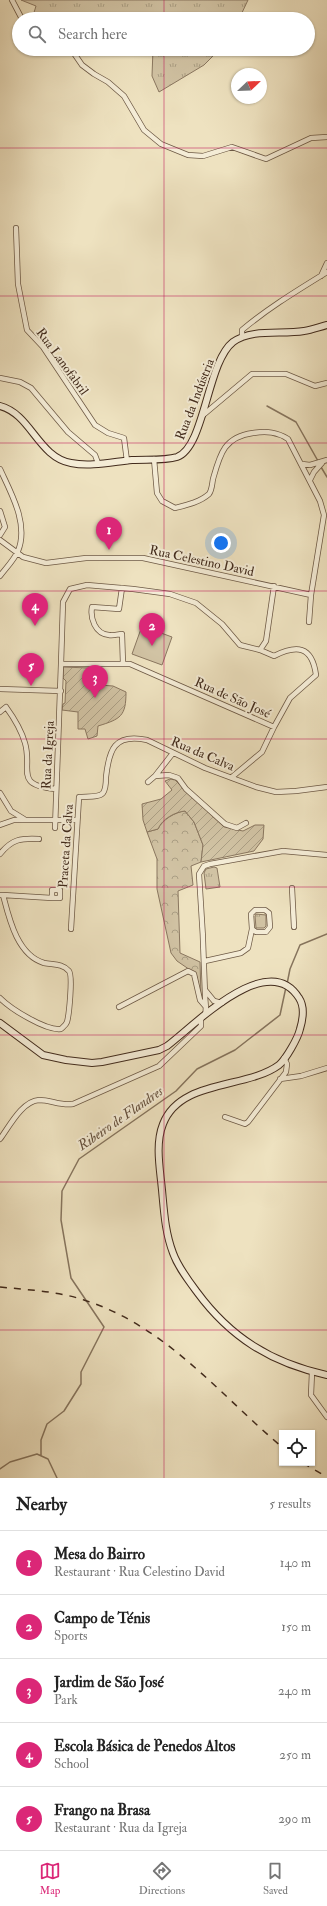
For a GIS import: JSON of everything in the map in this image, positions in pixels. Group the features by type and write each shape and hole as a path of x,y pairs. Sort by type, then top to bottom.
{"main road":[{"name":"Rua da Indústria","path":"0,406 10,409 17,415 53,456 72,464 177,457 184,452 190,444 201,417 217,369 226,350 232,343 242,337 255,333 305,331 327,325"},
{"path":"0,1023 42,1055 92,1063 159,1050 173,1042 202,1018 250,985 262,981 277,982 289,987 299,998 303,1012 300,1031 281,1064 267,1072 206,1089 186,1098 172,1109 163,1123 158,1142 160,1164 167,1233 173,1254 187,1279 207,1305 226,1326 249,1344 276,1359 312,1372 327,1375"}],"street":[{"path":"12,0 18,12"},
{"path":"76,56 82,65 108,82 124,96 144,130 162,144 188,155 203,156 232,147 266,159 311,138 327,137"},
{"name":"Rua Lanofabril","path":"16,228 18,284 27,330 42,348 95,425 108,433 124,438 127,461"},
{"path":"320,277 327,263"},
{"path":"242,337 242,330 253,321 280,301 327,272"},
{"path":"201,417 252,374 286,374 315,386 327,383"},
{"path":"0,378 20,382 31,388 68,432 95,455 98,463"},
{"path":"154,459 157,493 162,501 175,508 198,501 210,492 220,453 229,442 240,436 264,432 278,433 288,440 310,480 320,501 324,515 311,595 309,622"},
{"path":"302,464 310,465 327,460"},
{"path":"310,480 322,462"},
{"path":"0,469 21,520 22,538 17,552 2,571 0,576"},
{"path":"0,511 5,527 0,535"},
{"name":"Rua Celestino David","path":"0,540 23,556 46,563 86,558 143,558 311,595"},
{"name":"Rua da Igreja","path":"55,828 63,602 70,589 87,585 170,594 196,603 222,624 240,645 260,650"},
{"path":"260,650 266,640 274,586"},
{"path":"122,588 119,609 92,607 91,613 93,623 98,630 107,635 122,634 123,664"},
{"name":"Rua de São José","path":"62,664 130,664 274,727 290,698 314,678 316,675 315,668 305,651 299,648 286,650 274,656 260,650"},
{"path":"1,689 61,691"},
{"path":"0,712 6,707 18,723 26,744 27,776 32,783 40,787 56,789"},
{"path":"232,777 262,752 274,727"},
{"name":"Rua da Calva","path":"105,786 110,752 114,745 121,740 136,738 147,740 205,768 256,787 276,792 327,787"},
{"path":"148,782 155,776 174,753"},
{"path":"155,776 169,775 178,778 186,789 225,824 237,828 246,823"},
{"name":"Praceta da Calva","path":"71,928 79,797 98,796 103,793 105,786"},
{"path":"0,793 11,811 25,820"},
{"path":"0,825 14,820 77,820"},
{"path":"0,854 6,847 21,838 39,839"},
{"path":"0,1139 24,1106 39,1100 66,1105 74,1104 159,1066 201,1026 206,1007 205,961 199,874 204,866 283,851 326,856"},
{"path":"292,888 294,927"},
{"path":"0,998 14,1010 50,1028 61,1029 67,1022 71,981 70,972 63,966 42,962 27,952 12,924 2,895 52,898"},
{"path":"205,961 241,952 248,948 252,929 251,914 255,910 265,910 269,913 270,927 266,932 256,932 252,929"},
{"path":"119,1006 188,971 194,974 200,1000 206,1007"},
{"path":"205,990 214,1001 223,1003"},
{"path":"225,1117 245,1124 286,1072 287,1064 284,1058"},
{"path":"280,1079 301,1076 327,1068"},
{"path":"312,1372 311,1395 327,1417"}],"green space":[{"path":"21,0 248,0 242,12 34,12 36,6"},
{"path":"153,56 213,56 204,65 159,92 152,76"},
{"path":"142,626 172,637 162,665 132,654"},
{"path":"63,667 89,668 89,682 113,686 126,692 125,706 121,715 112,721 98,726 97,736 88,739 85,729 78,729 78,712 62,710 63,704 65,703 66,681 63,678"},
{"path":"170,779 175,780 224,827 243,831 255,825 264,825 263,839 254,851 201,862 203,845 194,822 185,811 169,817 162,822 158,829 147,832 143,820 142,804 161,799 172,790 165,781"},
{"path":"185,811 194,822 203,845 201,862 191,866 193,885 178,891 180,953 200,962 201,995 196,974 177,961 171,953 157,889 157,859 147,832 158,829 169,817"},
{"path":"214,867 217,868 220,887 206,889 204,873 206,869"},
{"path":"256,914 266,915 266,926 264,928 256,928"}],"waterway":[{"path":"267,406 296,422 318,461"},
{"path":"321,467 327,477"},
{"name":"Ribeiro de Flandres","path":"287,984 290,969 300,945 327,934"},
{"name":"Ribeiro de Flandres","path":"41,1455 41,1440 47,1424 64,1411 81,1384 81,1372 104,1327 71,1278 61,1220 62,1191 79,1159 176,1091 197,1069 235,1050 280,1015 286,987"},
{"path":"0,1469 10,1462 37,1454 48,1459 57,1478"}],"railway":[{"path":"0,1287 42,1291 74,1297 113,1312 141,1326 190,1363 279,1444"},
{"path":"308,1466 327,1477"}],"place":[{"name":"Mesa do Bairro","path":"109,550"},
{"name":"Escola Básica de Penedos Altos","path":"35,626"},
{"name":"Campo de Ténis","path":"152,646"},
{"name":"Frango na Brasa","path":"31,686"},
{"name":"Jardim de São José","path":"95,698"}]}
